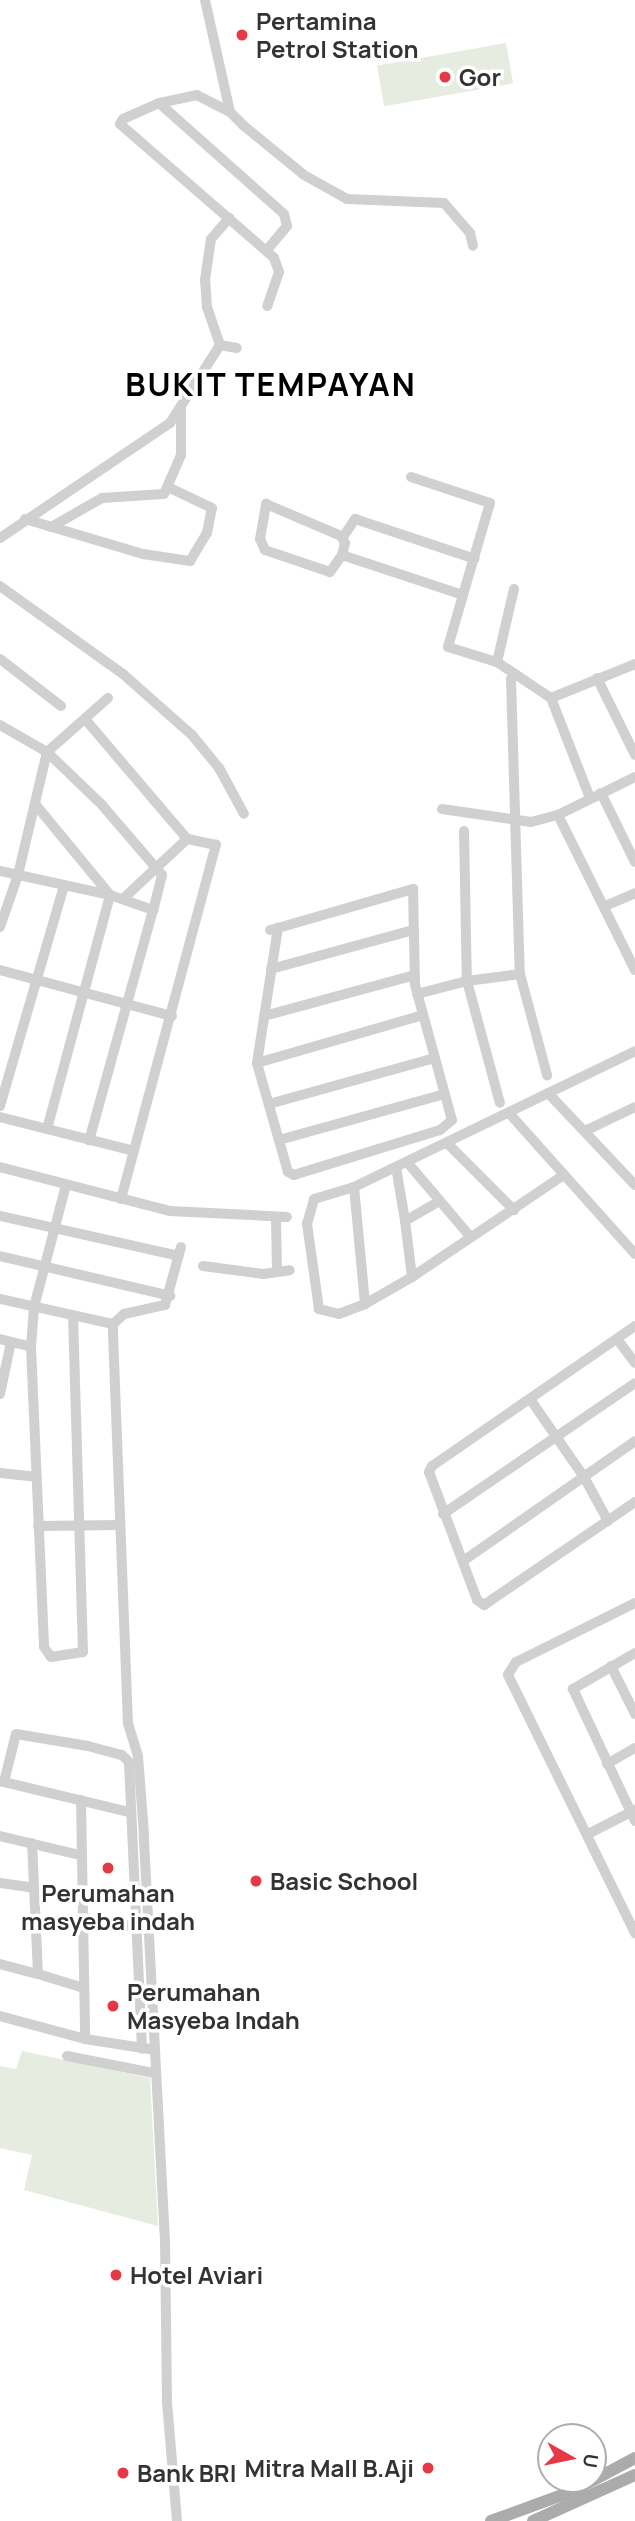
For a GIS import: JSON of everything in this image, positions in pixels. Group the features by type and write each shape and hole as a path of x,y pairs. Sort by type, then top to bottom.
{"main road":[{"path":"607,2473 635,2458"},
{"path":"533,2521 579,2503 635,2475"},
{"path":"491,2521 568,2493"},
{"path":"574,2493 579,2503"}],"street":[{"path":"205,0 230,112"},
{"path":"267,306 279,272 267,250 120,124 159,103 203,96 230,112 304,175 347,199 444,203 470,233 473,246"},
{"path":"159,103 284,214 287,226 267,250"},
{"path":"0,538 138,446 181,410 220,345 207,307 205,280 211,239 229,218"},
{"path":"220,345 237,348"},
{"path":"51,527 102,498 158,496 168,487 181,455 181,410"},
{"path":"411,477 490,503 447,647 498,662 551,698 595,795 635,862"},
{"path":"25,519 143,554 190,561 208,533 212,508 168,487"},
{"path":"343,537 266,504 260,539 265,550 330,572 342,555 343,537 355,519 475,559"},
{"path":"342,555 463,595"},
{"path":"0,586 122,674 192,735 219,768 244,814"},
{"path":"498,662 514,589"},
{"path":"0,659 61,706"},
{"path":"551,698 635,664"},
{"path":"597,678 635,755"},
{"path":"511,679 520,974 547,1075"},
{"path":"1,923 18,875 47,752 108,698"},
{"path":"85,719 187,839 214,843 216,850 121,1199"},
{"path":"0,726 47,752 102,805 163,880 89,1140"},
{"path":"442,809 516,820 544,821 635,777"},
{"path":"35,804 110,895"},
{"path":"558,815 635,970"},
{"path":"464,831 467,981 500,1103"},
{"path":"124,898 154,866 187,839"},
{"path":"0,871 124,898 153,910"},
{"path":"0,1106 64,885"},
{"path":"413,889 414,930 417,994 452,1120 440,1130 294,1175 288,1172 257,1063 274,929 413,889"},
{"path":"605,906 635,892"},
{"path":"47,1129 81,993 110,895"},
{"path":"271,969 414,930"},
{"path":"0,970 172,1017"},
{"path":"417,994 467,981 520,974"},
{"path":"264,1016 415,975"},
{"path":"257,1063 423,1015"},
{"path":"561,1177 514,1210 469,1235 412,1277 365,1304 339,1314 318,1309 307,1224 314,1199 354,1187 548,1093 634,1055"},
{"path":"269,1104 435,1058"},
{"path":"548,1093 635,1185"},
{"path":"279,1140 445,1094"},
{"path":"585,1131 635,1107"},
{"path":"509,1113 561,1177 635,1255"},
{"path":"0,1117 134,1151"},
{"path":"447,1143 514,1210"},
{"path":"401,1165 439,1201 469,1235"},
{"path":"401,1165 412,1277"},
{"path":"0,1167 170,1212 282,1218 277,1271"},
{"path":"66,1185 34,1307 31,1347 44,1647 51,1657 83,1652 73,1315"},
{"path":"354,1187 365,1304"},
{"path":"405,1221 439,1201"},
{"path":"0,1216 180,1251 170,1296 164,1306 136,1309 113,1324 0,1299"},
{"path":"0,1256 170,1296"},
{"path":"203,1266 290,1270"},
{"path":"113,1324 128,1724 138,1756 144,1834 147,2049"},
{"path":"635,1326 430,1468 443,1514 466,1559 477,1600 490,1604 635,1502"},
{"path":"617,1339 635,1363"},
{"path":"0,1394 5,1340 31,1347"},
{"path":"443,1514 635,1383"},
{"path":"530,1399 558,1436 608,1521"},
{"path":"466,1559 635,1441"},
{"path":"0,1473 36,1477"},
{"path":"38,1527 120,1525"},
{"path":"635,1605 516,1662 508,1675 635,1933"},
{"path":"588,1834 634,1814 607,1764 573,1689 635,1653"},
{"path":"611,1666 635,1714"},
{"path":"129,1812 2,1782 14,1735 88,1746 122,1755 129,1762 129,1812 136,1927 147,2049 154,2073 177,2521"},
{"path":"607,1764 635,1748"},
{"path":"81,1800 79,1855 85,2039"},
{"path":"0,1836 79,1855"},
{"path":"33,1843 38,1974"},
{"path":"0,1882 34,1888"},
{"path":"81,1917 136,1927"},
{"path":"0,1964 84,1988"},
{"path":"0,2016 85,2039 147,2049"},
{"path":"67,2056 154,2073"}],"shaded area":[{"name":"Gor","path":"506,43 513,83 384,106 377,66"},
{"path":"22,2051 150,2078 158,2226 24,2190 32,2155 0,2148 0,2066 16,2069"}],"place":[{"name":"Pertamina Petrol Station","path":"242,35"},
{"name":"Gor","path":"445,77"},
{"name":"Perumahan masyeba indah","path":"108,1868"},
{"name":"Basic School","path":"256,1881"},
{"name":"Perumahan Masyeba Indah","path":"113,2006"},
{"name":"Hotel Aviari","path":"116,2275"},
{"name":"Mitra Mall B.Aji","path":"428,2468"},
{"name":"Bank BRI","path":"123,2473"}],"district":[{"name":"BUKIT TEMPAYAN","path":"271,384"}]}
